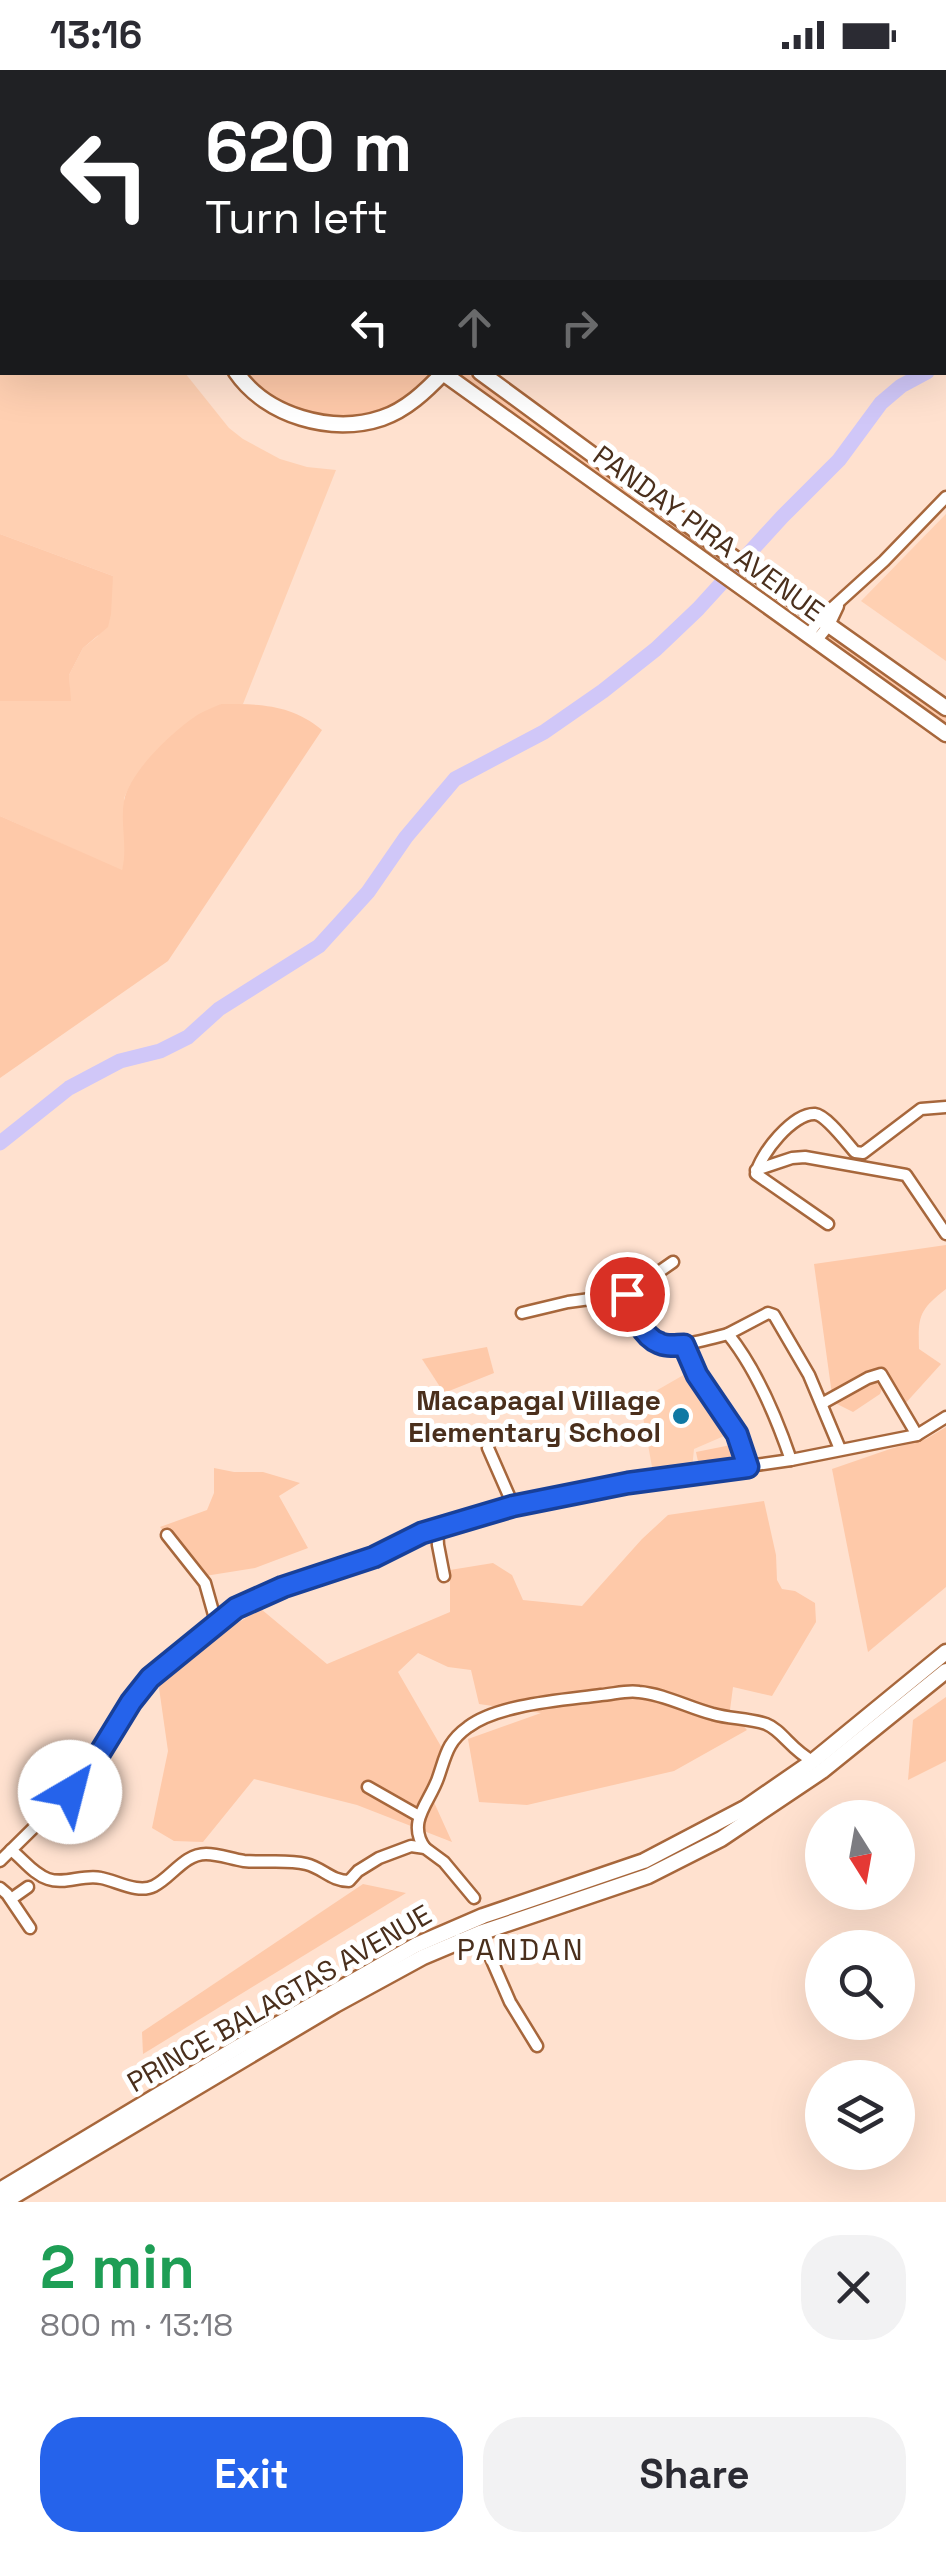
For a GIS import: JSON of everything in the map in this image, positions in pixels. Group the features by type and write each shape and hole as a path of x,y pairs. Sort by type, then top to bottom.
{"main road":[{"path":"238,375 264,399 286,412 333,424 383,418 408,405 442,375"},
{"name":"PANDAY PIRA AVENUE","path":"447,375 946,734"},
{"name":"PANDAY PIRA AVENUE","path":"484,375 946,708"},
{"name":"PRINCE BALAGTAS AVENUE","path":"6,2194 238,2047 416,1944 482,1916 657,1854 745,1808 813,1760 946,1652"},
{"name":"PRINCE BALAGTAS AVENUE","path":"6,2194 423,1957 480,1933 648,1876 721,1839 822,1771 946,1670"}],"street":[{"path":"812,638 838,605 946,497"},
{"path":"828,1224 758,1177 756,1170 774,1140 810,1114 817,1114 855,1152 863,1153 921,1108 946,1107"},
{"path":"756,1170 805,1157 906,1176 946,1234"},
{"path":"522,1313 627,1294 673,1262"},
{"path":"627,1294 634,1314 651,1338 661,1344 684,1345 728,1334 771,1313 800,1359 840,1450"},
{"path":"728,1334 758,1382 790,1460"},
{"path":"684,1345 697,1375 737,1434 748,1467"},
{"path":"822,1403 881,1374 917,1435"},
{"path":"0,1861 93,1764 150,1678 236,1608 283,1587 374,1557 438,1528 513,1506 917,1435 946,1417"},
{"path":"488,1448 513,1506"},
{"path":"438,1528 444,1576"},
{"path":"166,1535 205,1583 216,1622"},
{"path":"474,1898 418,1838 419,1816 436,1785 448,1746 468,1726 484,1717 558,1700 642,1692 717,1716 765,1724 777,1729 798,1753 813,1760"},
{"path":"368,1787 419,1816"},
{"path":"11,1850 47,1879 89,1876 146,1889 157,1885 188,1859 203,1854 306,1864 342,1882 390,1854 411,1846 425,1848"},
{"path":"11,1899 28,1886"},
{"path":"0,1888 30,1928"},
{"path":"480,1933 510,2002 537,2046"}],"shaded area":[{"path":"0,375 187,375 229,428 243,439 280,459 336,470 243,704 221,704 130,785 124,798 126,856 122,871 0,816 0,701 70,700 69,675 83,648 98,636 113,576 0,534"},
{"path":"246,375 433,375 396,406 348,421 285,405"},
{"path":"457,375 470,375 712,550 710,553 671,531"},
{"path":"946,514 946,661 861,601"},
{"path":"0,534 113,576 108,627 83,648 69,675 71,701 0,701"},
{"path":"830,633 946,717 946,730 825,642 823,635"},
{"path":"221,704 287,710 322,730 168,961 0,1078 0,816 122,870 124,801 134,777 178,730"},
{"path":"946,1245 946,1289 925,1309 919,1329 919,1349 941,1364 903,1406 886,1378 880,1394 853,1412 833,1402 814,1264"},
{"path":"487,1347 494,1373 444,1393 422,1359"},
{"name":"Macapagal Village Elementary School","path":"687,1373 731,1433 694,1449 692,1469 654,1478 640,1400"},
{"path":"946,1427 946,1587 868,1652 832,1469 926,1439"},
{"path":"736,1444 739,1463 700,1471 696,1452"},
{"path":"214,1468 263,1472 300,1483 279,1496 308,1548 255,1568 205,1576 160,1527 207,1510 214,1493"},
{"path":"764,1501 776,1555 777,1580 782,1589 795,1591 815,1603 816,1622 772,1696 733,1687 730,1710 747,1730 674,1771 527,1805 479,1802 468,1739 541,1713 479,1704 471,1670 448,1667 418,1653 398,1672 446,1755 433,1800 452,1842 357,1805 254,1779 203,1842 174,1841 152,1828 168,1751 157,1674 261,1609 327,1664 450,1612 450,1570 493,1563 512,1575 523,1600 582,1606 668,1515"},
{"path":"946,1697 946,1761 908,1780 913,1720"},
{"path":"363,1884 406,1893 143,2054 142,2032"}],"waterway":[{"path":"0,1143 69,1088 120,1061 160,1051 188,1037 219,1009 319,946 368,892 406,837 455,779 544,732 656,649 839,460 881,403 921,375"}],"place":[{"name":"Macapagal Village Elementary School","path":"681,1416"}],"district":[{"name":"PANDAN","path":"521,1950"}],"route":[{"path":"70,1792 156,1671 236,1608 283,1587 374,1557 422,1533 513,1506 628,1483 748,1467 737,1434 709,1396 684,1345 661,1344 651,1338 634,1314 627,1294"}]}
